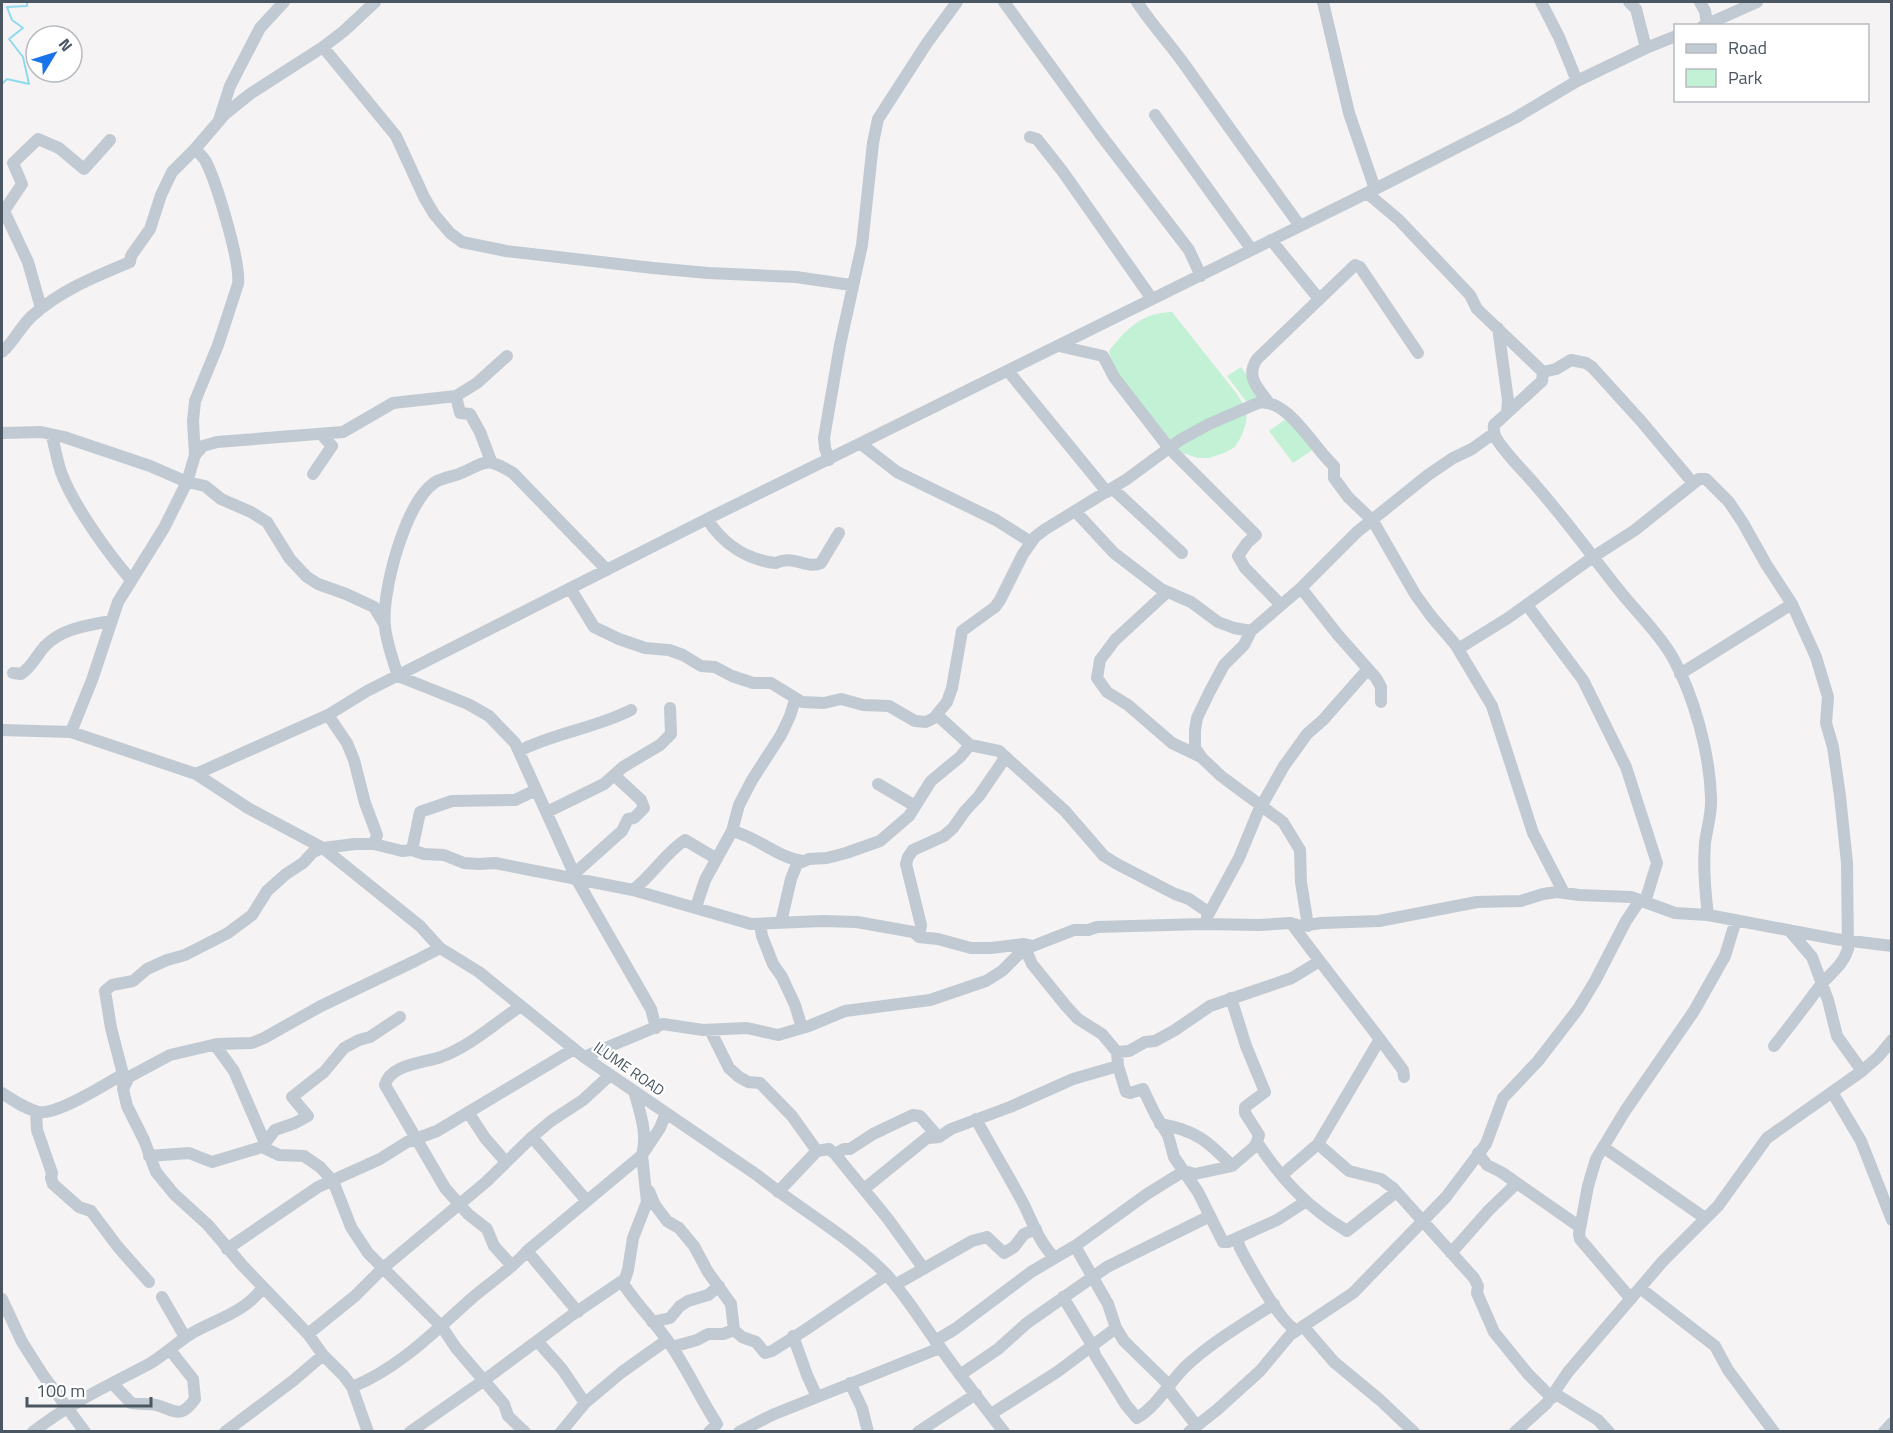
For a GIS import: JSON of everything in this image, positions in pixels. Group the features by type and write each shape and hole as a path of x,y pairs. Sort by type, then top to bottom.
{"street":[{"path":"219,121 230,86 260,28 284,2"},
{"path":"2,352 23,324 69,288 130,262 131,255 150,230 166,182 180,163 195,150 219,121 250,94 344,31 375,2"},
{"path":"829,460 824,438 852,285 862,245 878,119 927,43 957,2"},
{"path":"1004,2 1189,250 1202,276"},
{"path":"1137,2 1148,19 1168,41 1300,225"},
{"path":"1323,2 1349,113 1371,191 1470,296 1477,309 1543,372 1542,381 1494,425 1494,433 1653,629 1669,652 1680,674 1696,712 1711,789 1711,811 1704,866 1708,915"},
{"path":"1541,2 1559,37 1577,81"},
{"path":"1629,2 1636,9 1646,48"},
{"path":"1700,2 1705,11 1705,24"},
{"path":"1707,24 1750,3"},
{"path":"196,774 328,715 367,691 570,588 1371,191 1515,118 1577,81 1674,37"},
{"path":"323,47 396,136 434,214 450,233 462,242 506,251 653,268 796,277 852,285"},
{"path":"1155,115 1252,250"},
{"path":"1030,137 1037,139 1063,172 1152,299"},
{"path":"41,308 28,262 4,211 22,184 13,163 38,139 58,148 84,169 110,140"},
{"path":"71,732 92,680 110,621 131,580 164,528 187,482 195,454 193,421 195,401 222,335 239,277 232,242 212,178 204,158 195,150"},
{"path":"1271,240 1318,299"},
{"path":"1269,403 1252,377 1252,367 1257,359 1355,265 1418,353"},
{"path":"1498,328 1508,400 1507,413"},
{"path":"1059,346 1103,356 1114,377 1169,448 1256,535 1238,556 1245,568 1281,605"},
{"path":"195,454 203,446 218,442 322,435 348,430 393,403 456,396 477,383 507,356"},
{"path":"1543,372 1556,369 1571,360 1586,363 1592,367 1693,483"},
{"path":"1008,371 1109,490 1182,553"},
{"path":"456,396 460,413 470,414 491,461 513,473 607,570"},
{"path":"570,588 590,622 605,634 645,648 669,650 701,666 715,667 753,683 771,683 795,700 802,702 824,703 840,699 863,705 889,706 915,721 926,722 937,715 951,695 962,631 987,614 1000,600 1023,554 1031,542 1044,530 1209,424 1258,403 1276,405 1334,466 1334,478 1373,521 1415,594 1458,649 1492,706 1533,833 1564,893"},
{"path":"2,433 41,432 64,437 168,472 187,482 205,486 221,499 251,512 267,522 299,572 318,584 374,607 385,626 398,676"},
{"path":"1308,926 1301,882 1300,850 1283,822 1221,776 1202,758 1195,748 1197,718 1224,665 1244,645 1251,631 1301,588 1357,532 1428,475 1494,433"},
{"path":"313,474 332,446 322,435"},
{"path":"52,436 62,474 72,495 115,562 131,580"},
{"path":"861,444 897,472 996,520 1031,542"},
{"path":"385,626 387,592 400,536 425,492 439,480 455,476 477,464 491,461"},
{"path":"1458,649 1527,605 1635,530 1699,479 1706,479 1729,502 1792,604 1816,657 1828,697 1826,723 1833,747 1847,863 1848,949 1843,963 1822,983 1774,1046"},
{"path":"1075,511 1114,553 1167,592 1191,602 1218,622 1251,631"},
{"path":"707,519 730,545 745,554 776,563 784,559 811,565 821,563 839,533"},
{"path":"1301,588 1380,683 1381,702"},
{"path":"1167,592 1115,640 1100,660 1096,678 1107,692 1128,705 1172,743 1202,758"},
{"path":"1680,674 1792,604"},
{"path":"1075,1246 1108,1304 1116,1328 1124,1341 1169,1387 1193,1428 1260,1371 1283,1342 1353,1293 1450,1192 1478,1153 1491,1134 1496,1113 1503,1098 1545,1053 1578,1009 1626,921 1642,901 1657,862 1626,767 1583,680 1527,605"},
{"path":"13,673 21,674 28,669 47,645 71,628 110,621"},
{"path":"1206,918 1239,858 1262,806 1284,766 1307,734 1323,720 1368,669"},
{"path":"398,676 468,704 489,716 507,732 519,752 576,876 651,1009 656,1028"},
{"path":"696,907 705,880 732,831 739,805 781,735 795,700"},
{"path":"547,812 604,784 623,767 669,738 672,730 670,708"},
{"path":"519,752 533,744 592,726 631,710"},
{"path":"328,715 347,743 354,760 365,803 377,836 374,844"},
{"path":"937,715 970,745 999,751 1065,811 1104,856 1174,894 1189,899 1206,918"},
{"name":"ILUME ROAD","path":"2,730 71,732 196,774 248,807 322,848 420,926 440,948 479,972 609,1076 757,1175 840,1235 895,1285 1004,1431"},
{"path":"732,831 751,836 769,849 780,852 791,859 802,861 827,858 875,844 902,823 932,781 960,757 970,745"},
{"path":"919,937 921,925 906,864 908,857 913,850 944,836 953,828 1005,758"},
{"path":"576,876 622,831 628,819 634,818 644,808 641,800 614,775"},
{"path":"878,784 915,806"},
{"path":"412,850 420,812 452,801 515,800 536,790"},
{"path":"633,890 647,880 675,847 685,840 717,859"},
{"path":"364,1430 352,1387 323,1355 308,1334 156,1172 144,1140 127,1106 123,1089 123,1074 111,1028 105,991 112,986 133,981 147,969 185,955 228,933 252,915 267,891 313,852 322,848 349,844 374,844 402,851 412,850 424,854 444,855 464,862 495,863 576,876 696,907 738,921 760,924 857,922 913,932 919,937 938,939 972,948 1033,946 1074,930 1206,918 1259,925 1290,922 1301,926 1379,921 1477,902 1521,901 1550,892 1620,896 1642,901 1667,911 1708,915 1847,940 1888,944"},
{"path":"781,922 794,870 802,861"},
{"path":"1630,1299 1582,1243 1579,1234 1591,1172 1603,1147 1694,1011 1725,956 1736,920"},
{"path":"1290,922 1318,962 1403,1070 1404,1077"},
{"path":"760,924 769,954 790,995 802,1028"},
{"path":"1789,930 1812,957 1837,1036 1862,1071"},
{"path":"585,1058 663,1024 710,1030 747,1028 778,1035 845,1011 917,1003 986,981 1002,971 1025,946"},
{"path":"1025,946 1032,964 1066,1006 1078,1018 1102,1034 1117,1052 1118,1066 1126,1092 1143,1089 1168,1135 1174,1157 1198,1192 1223,1242 1276,1220 1305,1202"},
{"path":"123,1089 129,1077 170,1055 188,1049 215,1045 252,1043 321,1006 440,948"},
{"path":"1117,1052 1129,1051 1145,1042 1155,1041 1210,1006 1292,978 1318,962"},
{"path":"739,1431 755,1428 817,1396 938,1345 955,1329 1031,1272 1075,1246 1147,1194 1184,1171 1195,1174 1232,1166 1254,1147 1259,1135 1245,1113 1245,1107 1265,1092 1246,1046 1231,998"},
{"path":"512,1266 494,1246 487,1229 468,1214 445,1188 385,1086 388,1078 401,1068 466,1046 521,1006"},
{"path":"149,1156 189,1153 212,1162 263,1145 275,1130 295,1124 308,1116 292,1097 324,1072 344,1048 370,1037 400,1017"},
{"path":"710,1030 729,1068 748,1082 760,1083 792,1116 817,1151"},
{"path":"1282,1175 1318,1144 1380,1039"},
{"path":"1515,1431 1553,1395 1568,1372 1630,1299 1726,1195 1767,1138 1862,1071 1892,1040"},
{"path":"215,1045 234,1071 263,1145 279,1155 304,1156 320,1167 333,1181 351,1227 368,1253 442,1327 483,1382 504,1404 508,1416 525,1431"},
{"path":"227,1249 318,1187 380,1159 417,1138 436,1131 574,1049"},
{"path":"934,1132 929,1138 939,1137 951,1129 1010,1107 1073,1079 1118,1066"},
{"path":"2,1093 36,1111 49,1112 87,1095 123,1074"},
{"path":"308,1334 355,1296 383,1268 459,1204 532,1137 583,1100 609,1076"},
{"path":"410,1431 483,1382 622,1282 628,1270 631,1245 647,1202 643,1177 642,1155 645,1145 643,1127 634,1091"},
{"path":"1832,1092 1862,1141 1892,1220"},
{"path":"36,1111 37,1130 52,1173 53,1184 79,1207 91,1211 118,1247 149,1282"},
{"path":"468,1112 485,1138 506,1162"},
{"path":"352,1387 375,1376 442,1327 471,1299 642,1155 660,1128 666,1113"},
{"path":"835,1154 844,1149 850,1149 873,1134 913,1115 920,1116 934,1132"},
{"path":"976,1119 1041,1241 1049,1253 1056,1257"},
{"path":"1160,1124 1197,1134 1215,1148 1232,1166"},
{"path":"864,1189 934,1132"},
{"path":"532,1137 587,1201"},
{"path":"1257,1142 1270,1162 1305,1202 1347,1231 1396,1192"},
{"path":"1318,1144 1349,1171 1381,1179 1396,1192 1474,1278 1478,1286 1477,1293 1498,1339 1528,1374 1553,1395 1598,1420 1609,1431"},
{"path":"1603,1147 1705,1218"},
{"path":"778,1192 817,1151 829,1149 864,1189 924,1269"},
{"path":"1478,1153 1487,1165 1580,1227"},
{"path":"1468,1167 1487,1165"},
{"path":"643,1177 655,1206 667,1221 679,1228 694,1246 708,1272 731,1304 734,1330"},
{"path":"1451,1253 1489,1210 1517,1183"},
{"path":"960,1375 998,1349 1027,1323 1093,1276 1124,1258 1210,1216"},
{"path":"895,1285 972,1241 986,1237 1004,1253 1014,1247 1024,1234 1036,1229"},
{"path":"1237,1238 1245,1257 1290,1328 1300,1328 1334,1362 1414,1431"},
{"path":"527,1251 578,1312"},
{"path":"734,1330 756,1342 765,1353 772,1351 886,1275"},
{"path":"622,1282 669,1343 717,1424 709,1431"},
{"path":"652,1322 670,1318 680,1306 708,1294 719,1286"},
{"path":"33,1431 68,1406 170,1350 185,1337 251,1301 263,1287"},
{"path":"1640,1288 1715,1346 1728,1370 1774,1431"},
{"path":"162,1297 185,1337"},
{"path":"1063,1297 1092,1345 1095,1355 1134,1416 1139,1417 1164,1395 1183,1370 1211,1344 1274,1304"},
{"path":"2,1299 22,1342 43,1375 85,1431"},
{"path":"991,1414 1057,1372 1116,1328"},
{"path":"561,1431 585,1403 622,1372 669,1343 697,1340 708,1334 723,1334 734,1330"},
{"path":"793,1336 817,1396"},
{"path":"537,1341 562,1369 585,1403"},
{"path":"112,1383 131,1403 157,1405 173,1413 179,1412 195,1399 195,1384 170,1350"},
{"path":"225,1431 294,1380 323,1355"},
{"path":"850,1383 862,1408 868,1431"},
{"path":"918,1431 976,1394"},
{"path":"1884,1431 1892,1423"}],"green space":[{"path":"1172,312 1237,394 1247,411 1242,435 1235,447 1209,458 1198,458 1176,451 1114,371 1109,351 1122,335 1136,323 1152,315"},
{"path":"1241,367 1261,396 1248,404 1227,376"},
{"path":"1287,418 1314,449 1293,463 1269,431"}],"waterway":[{"path":"2,84 7,79 29,84 23,57 9,39 23,28 12,20 7,7 27,6 27,2"}]}
